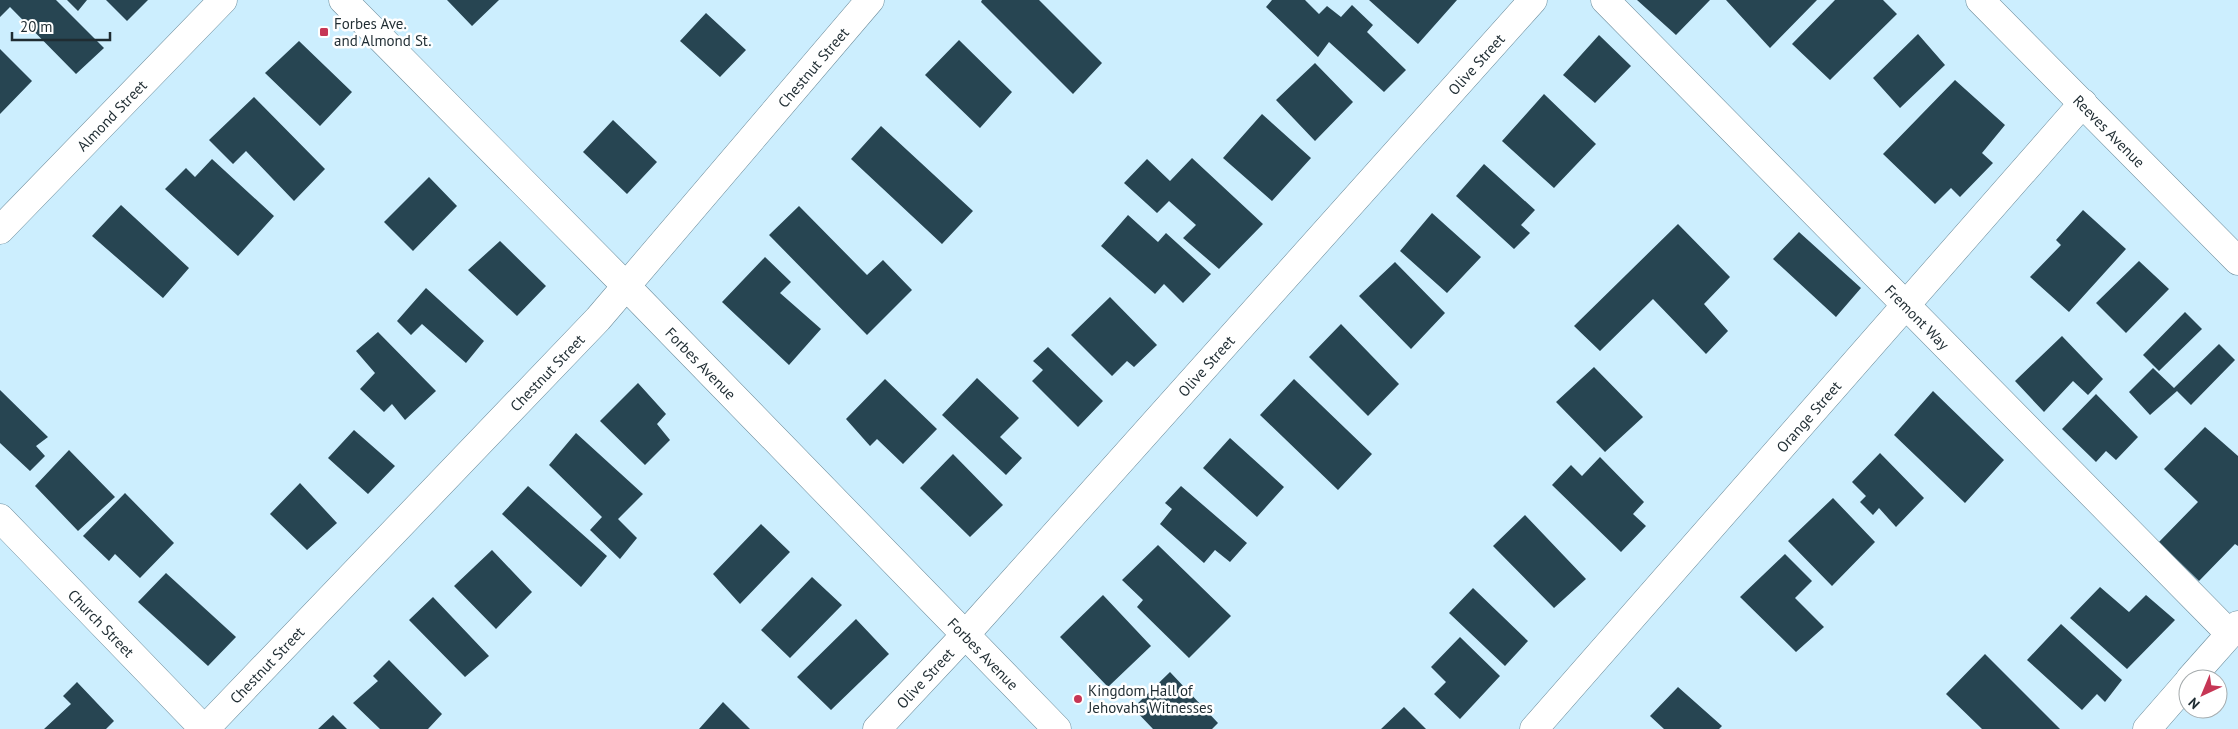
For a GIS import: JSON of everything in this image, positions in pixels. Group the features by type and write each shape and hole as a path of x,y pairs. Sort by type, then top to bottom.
{"street":[{"name":"Almond Street","path":"0,230 223,0"},
{"name":"Forbes Avenue","path":"343,0 626,286 1057,729"},
{"name":"Chestnut Street","path":"204,729 598,319 870,0"},
{"name":"Olive Street","path":"876,729 964,635 1533,0"},
{"name":"Fremont Way","path":"1605,0 1906,306 2234,629"},
{"name":"Reeves Avenue","path":"1980,0 2238,261"},
{"name":"Orange Street","path":"1534,729 2083,103"},
{"name":"Church Street","path":"0,518 204,729"},
{"path":"2199,669 2234,629"},
{"path":"2147,729 2178,693"}],"building":[{"path":"0,0 56,0 104,48 76,74 10,7 0,17"},
{"path":"67,0 87,0 78,11"},
{"path":"106,0 148,0 127,21"},
{"path":"447,0 499,0 472,26"},
{"path":"982,0 1039,0 1102,63 1073,94 981,2"},
{"path":"1272,0 1305,0 1319,14 1327,6 1341,17 1352,5 1373,25 1367,32 1406,70 1384,92 1329,42 1318,57 1266,7"},
{"path":"1369,0 1457,0 1418,44"},
{"path":"1637,0 1710,0 1676,35"},
{"path":"1726,0 1817,0 1770,48"},
{"path":"1835,0 1883,0 1897,14 1830,80 1792,44"},
{"path":"706,13 746,50 720,77 680,41"},
{"path":"1918,34 1945,65 1900,108 1873,78"},
{"path":"1599,35 1631,66 1595,103 1563,75"},
{"path":"959,40 1012,92 980,128 925,75"},
{"path":"299,41 352,92 320,126 265,73"},
{"path":"0,49 32,81 0,114"},
{"path":"1315,63 1353,102 1315,141 1276,100"},
{"path":"1955,80 2005,125 1982,153 1993,163 1960,197 1951,188 1935,204 1883,154"},
{"path":"1544,94 1596,144 1554,188 1502,141"},
{"path":"254,97 325,169 294,201 246,151 233,164 209,140"},
{"path":"1262,114 1311,158 1272,201 1223,158"},
{"path":"613,120 657,162 627,194 583,152"},
{"path":"881,126 973,211 942,244 851,159"},
{"path":"1192,158 1263,224 1219,269 1183,238 1196,225 1169,201 1157,213 1124,183 1147,159 1170,181"},
{"path":"212,159 274,216 238,256 165,189 186,168 195,177"},
{"path":"1484,164 1535,210 1521,225 1530,233 1514,249 1456,196"},
{"path":"429,177 457,206 413,251 384,222"},
{"path":"121,205 189,268 163,298 92,236"},
{"path":"799,206 867,275 883,260 912,290 867,335 769,235"},
{"path":"2083,210 2126,249 2069,312 2030,277 2061,245 2056,240"},
{"path":"1432,213 1481,257 1447,293 1400,251"},
{"path":"1128,215 1158,242 1166,233 1211,274 1183,303 1164,284 1155,294 1101,246"},
{"path":"1678,224 1730,277 1704,304 1728,331 1706,354 1653,299 1600,351 1574,326"},
{"path":"1799,232 1861,288 1836,317 1773,259"},
{"path":"500,241 546,286 517,316 468,270"},
{"path":"765,257 791,282 780,293 821,329 789,365 722,302"},
{"path":"2139,261 2169,289 2126,333 2096,303"},
{"path":"1395,262 1445,313 1411,349 1359,296"},
{"path":"426,288 484,341 466,363 422,324 411,335 397,321"},
{"path":"1110,297 1157,345 1134,367 1127,361 1112,376 1071,335"},
{"path":"2185,312 2202,329 2159,371 2143,355"},
{"path":"1341,324 1399,384 1368,416 1309,357"},
{"path":"378,332 436,391 405,420 392,404 384,412 360,389 375,373 356,351"},
{"path":"2062,336 2103,379 2088,395 2073,381 2044,412 2015,381"},
{"path":"2219,344 2235,360 2191,405 2177,391 2150,415 2129,392 2153,368 2174,388"},
{"path":"1048,347 1103,401 1078,427 1032,381 1043,370 1033,361"},
{"path":"1594,367 1643,417 1605,452 1556,402"},
{"path":"977,378 1019,418 1000,437 1022,458 1006,475 942,415"},
{"path":"885,379 937,429 903,464 877,439 870,446 846,419"},
{"path":"1294,379 1372,454 1338,490 1260,415"},
{"path":"638,383 666,414 657,424 670,440 645,465 600,421"},
{"path":"0,390 48,437 36,446 45,456 30,471 0,443"},
{"path":"1933,391 2004,460 1965,503 1894,435"},
{"path":"2096,394 2138,437 2116,460 2106,451 2096,462 2062,429"},
{"path":"2205,427 2238,456 2238,546 2235,544 2199,581 2159,542 2198,502 2164,469"},
{"path":"354,430 395,466 368,494 328,458"},
{"path":"576,433 643,494 618,519 637,538 620,559 590,530 602,517 549,465"},
{"path":"1230,438 1284,487 1257,517 1203,468"},
{"path":"69,450 115,497 78,531 35,486"},
{"path":"1880,453 1924,498 1896,527 1879,508 1873,515 1860,502 1866,496 1852,482"},
{"path":"953,454 1003,505 970,537 920,488"},
{"path":"1600,457 1644,502 1633,514 1646,526 1621,552 1552,485 1571,465 1582,476"},
{"path":"300,483 337,523 307,550 270,514"},
{"path":"528,486 607,556 581,587 502,514"},
{"path":"1181,486 1247,543 1230,562 1215,550 1204,563 1160,524 1172,509 1165,503"},
{"path":"125,493 174,543 140,578 115,554 109,561 83,536"},
{"path":"1833,498 1875,542 1832,586 1788,541"},
{"path":"1525,515 1586,579 1554,608 1493,546"},
{"path":"761,524 790,552 740,604 713,574"},
{"path":"1158,545 1231,616 1189,658 1137,607 1143,600 1122,580"},
{"path":"492,550 532,592 496,629 454,586"},
{"path":"1785,554 1812,581 1795,598 1824,627 1796,652 1740,597"},
{"path":"166,573 236,637 208,666 138,602"},
{"path":"812,577 842,605 790,658 761,630"},
{"path":"2100,587 2129,612 2146,595 2175,620 2127,669 2070,618"},
{"path":"1473,588 1528,641 1505,666 1449,613"},
{"path":"1103,595 1151,646 1108,687 1060,637"},
{"path":"433,597 489,656 465,677 409,620"},
{"path":"856,619 889,654 831,710 797,677"},
{"path":"2061,624 2122,680 2105,702 2097,694 2082,710 2027,660"},
{"path":"1460,637 1500,676 1460,719 1434,694 1446,682 1431,667"},
{"path":"1985,654 2060,729 1982,729 1946,694"},
{"path":"389,660 442,714 428,729 380,729 353,703 378,681 373,676"},
{"path":"1170,672 1218,723 1212,729 1153,729 1133,708"},
{"path":"77,682 114,721 106,729 44,729 71,704 63,696"},
{"path":"1678,687 1722,726 1719,729 1664,729 1650,716"},
{"path":"723,702 750,729 699,729"},
{"path":"1404,707 1426,729 1381,729"},
{"path":"333,715 347,729 318,729"}],"place":[{"name":"Forbes Ave. and Almond St.","path":"324,32"},
{"name":"Kingdom Hall of Jehovahs Witnesses","path":"1078,699"}]}
